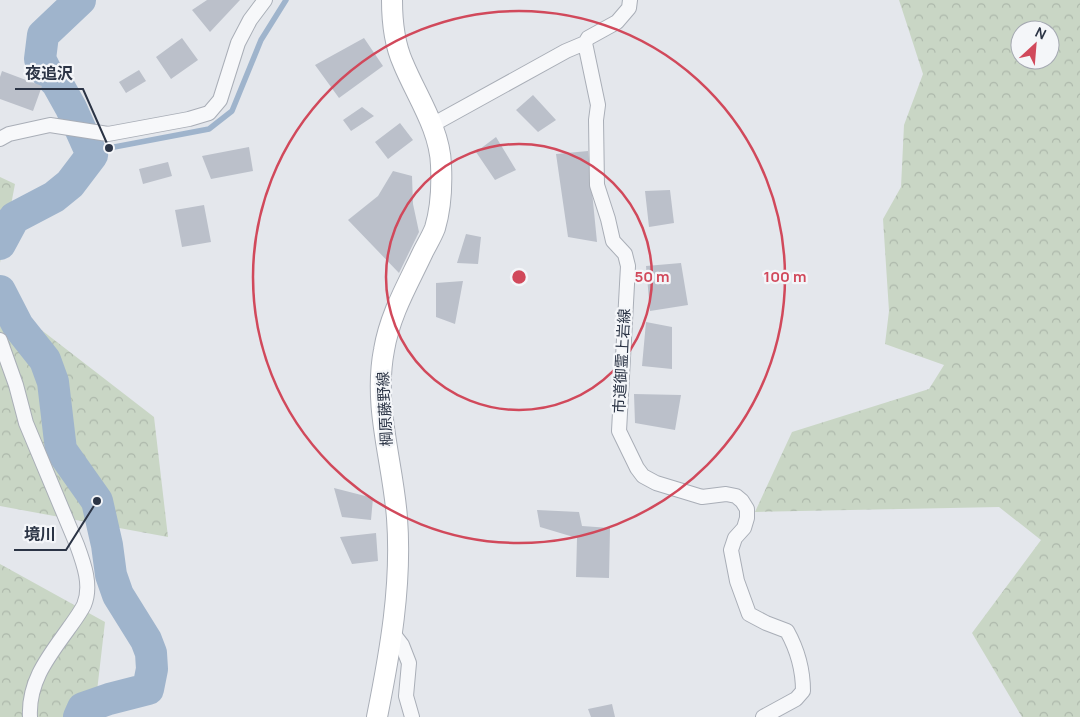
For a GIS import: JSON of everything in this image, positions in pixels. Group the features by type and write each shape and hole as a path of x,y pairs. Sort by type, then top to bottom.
{"main road":[{"name":"棡原藤野線","path":"377,717 392,632 397,583 397,518 384,433 380,380 384,350 394,312 434,228 441,196 441,162 432,125 402,61 393,32 392,0"}],"street":[{"path":"0,139 10,134 50,126 108,134 189,119 209,113 220,100 238,44 250,20 265,0"},
{"path":"432,125 585,43 588,38 617,22 629,8 630,0"},
{"name":"市道御霊上岩線","path":"585,43 598,105 596,120 597,185 613,241 624,254 628,266 619,431 643,476 656,483 702,497 726,494 736,496 747,509 744,528 735,538 731,550 742,597 749,614 788,631 795,647 803,681 803,691 796,699 763,717"},
{"path":"0,340 16,384 26,423 77,545 87,581 84,605 49,654 35,680 29,707 30,717"},
{"path":"392,632 402,646 408,663 406,696 412,717"}],"green space":[{"path":"899,0 1080,0 1080,717 1022,717 972,633 1041,540 999,507 755,512 792,432 929,389 944,365 885,344 889,311 883,219 901,187 904,125 923,74"},
{"path":"0,177 15,184 0,263"},
{"path":"0,298 154,417 168,537 0,506"},
{"path":"0,564 105,622 94,717 0,717"}],"building":[{"path":"207,0 240,0 210,32 192,10"},
{"path":"182,38 198,60 171,79 156,57"},
{"path":"364,38 383,66 339,98 315,65"},
{"path":"139,70 146,81 126,93 119,82"},
{"path":"2,71 42,86 33,111 0,99 0,77"},
{"path":"533,95 556,120 538,132 516,110"},
{"path":"362,107 374,116 351,131 343,120"},
{"path":"400,123 413,140 388,159 375,142"},
{"path":"496,137 516,170 495,180 476,152"},
{"path":"249,147 253,171 211,179 202,156"},
{"path":"588,151 597,242 568,237 556,154"},
{"path":"168,162 172,176 143,184 139,169"},
{"path":"393,171 412,176 413,204 419,232 399,273 348,220 378,196"},
{"path":"670,190 674,223 649,227 645,191"},
{"path":"204,205 211,242 182,247 175,210"},
{"path":"466,234 481,237 478,264 457,263"},
{"path":"681,263 688,305 650,311 646,266"},
{"path":"463,281 455,324 436,317 436,283"},
{"path":"646,322 672,327 672,369 642,366"},
{"path":"634,394 681,395 675,430 635,423"},
{"path":"334,488 373,498 371,520 342,517"},
{"path":"537,510 579,512 582,526 610,528 609,578 576,577 577,538 540,527"},
{"path":"376,533 378,561 352,564 340,537"},
{"path":"612,704 615,717 591,717 588,709"}],"waterway":[{"path":"0,244 14,218 54,197 70,184 92,155 71,108 57,83 47,73 40,59 43,35 80,0"},
{"path":"92,155 109,148 209,129 232,111 261,40 286,0"},
{"path":"0,291 18,326 45,360 53,382 61,450 97,501 107,545 111,575 118,595 146,640 151,653 152,669 148,689 83,708 79,717"}],"place":[{"name":"夜追沢","path":"109,148"},
{"name":"境川","path":"97,501"}]}
